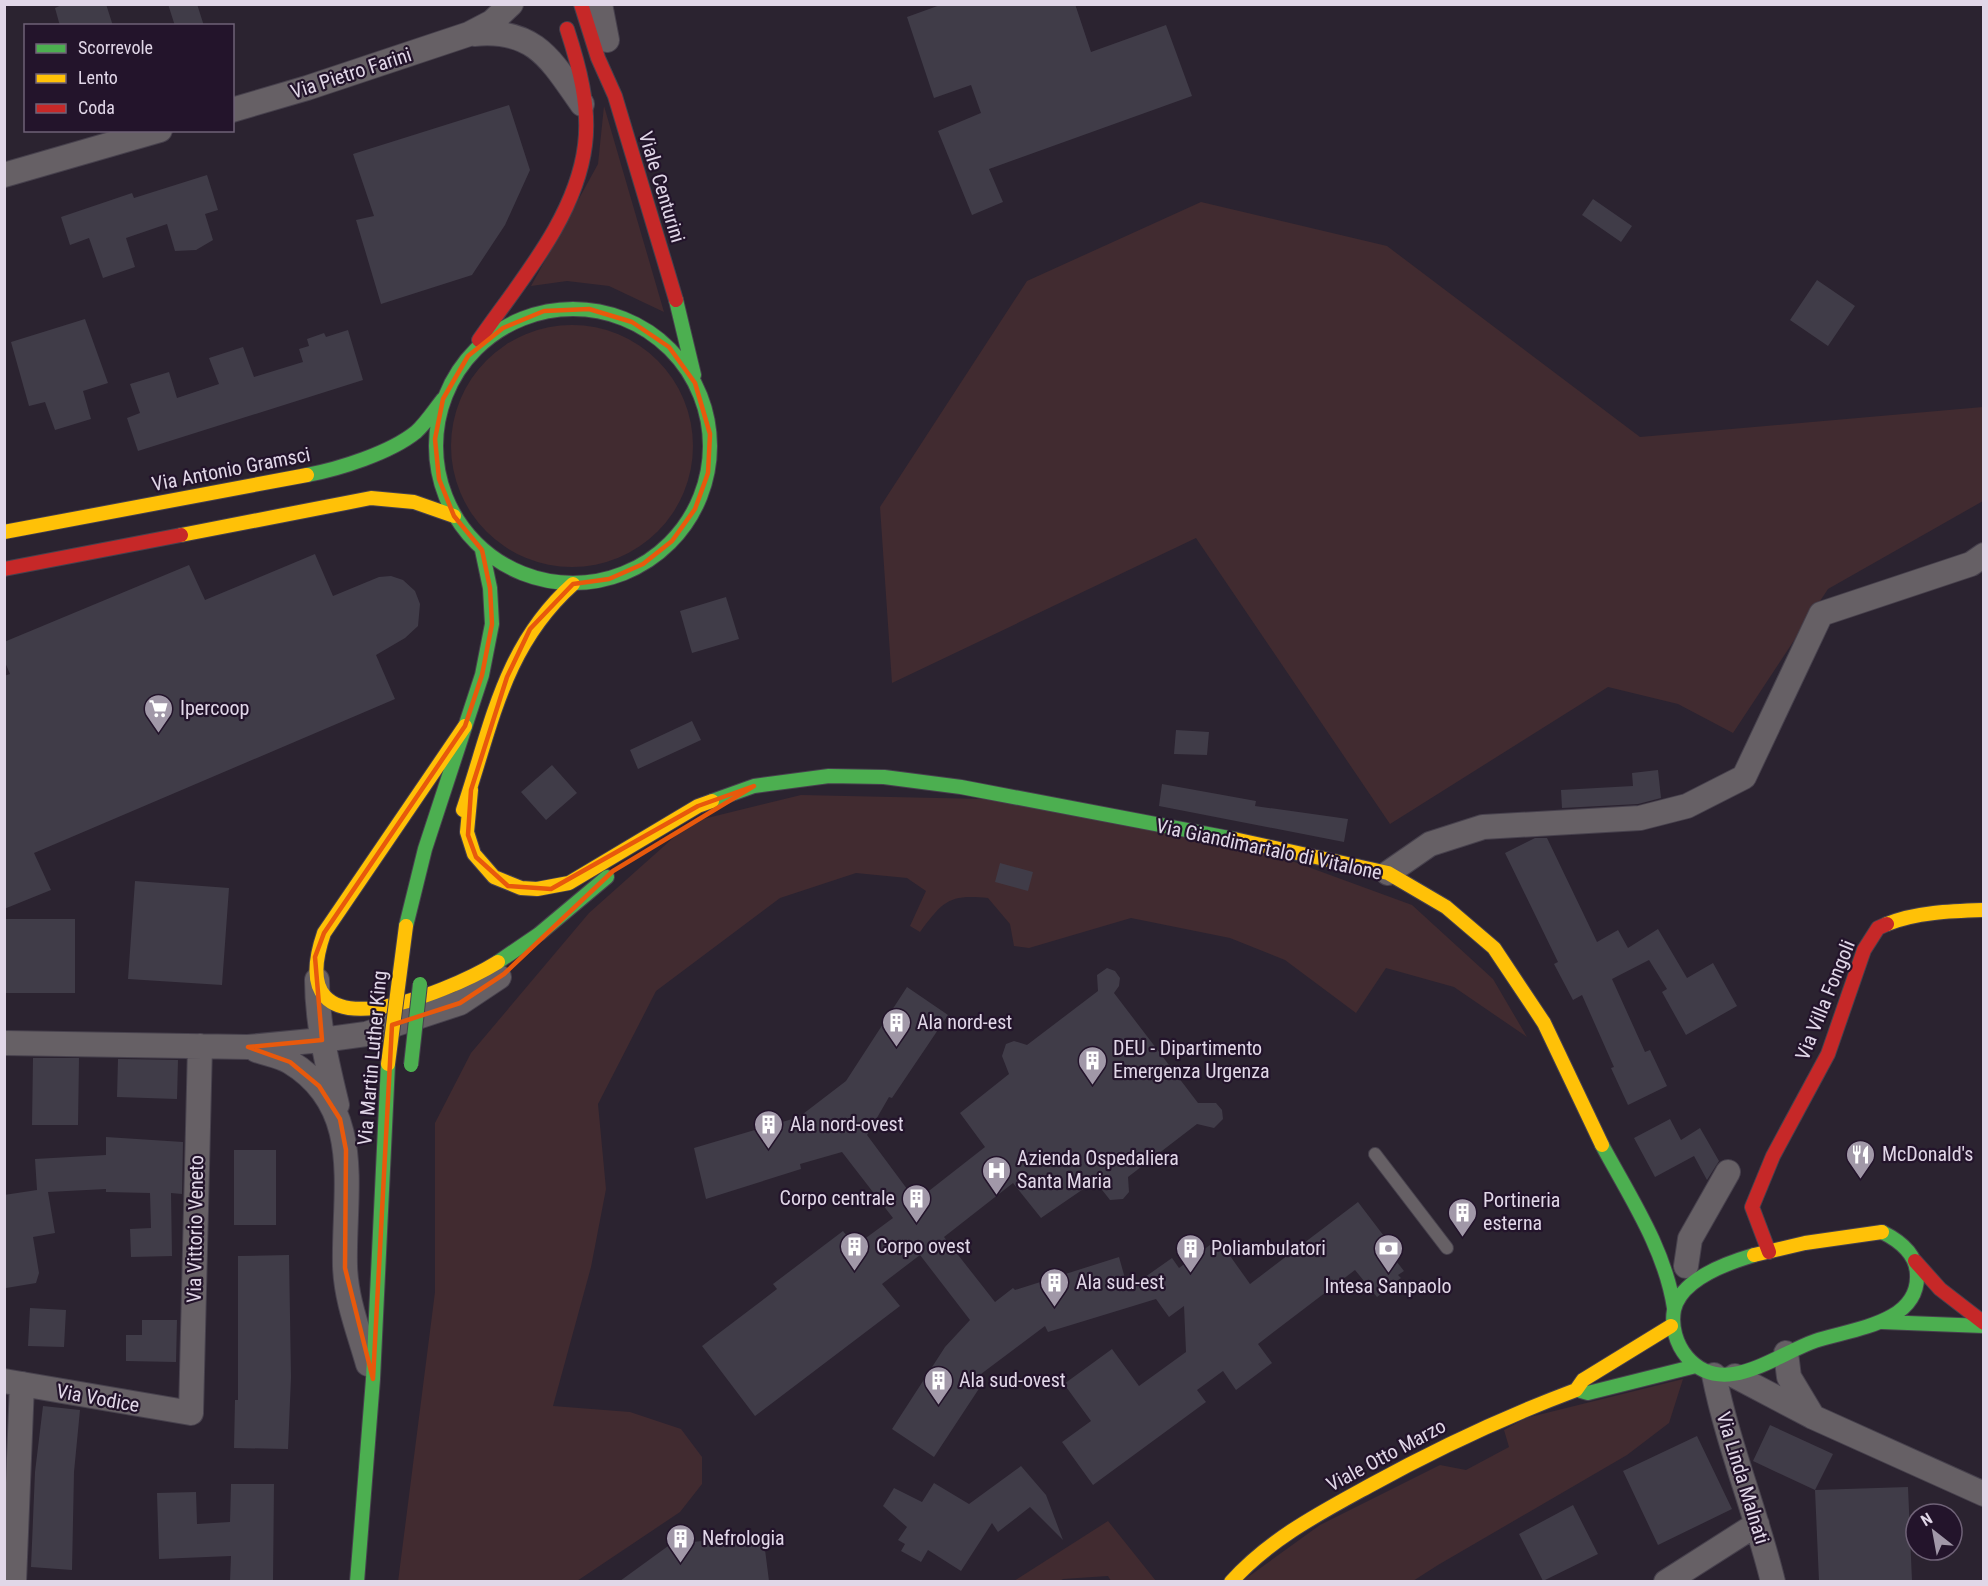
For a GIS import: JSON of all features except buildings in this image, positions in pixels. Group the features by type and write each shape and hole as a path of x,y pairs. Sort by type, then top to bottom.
{"main road":[{"name":"Viale Centurini","path":"581,4 598,58 615,96 683,322 695,383"},
{"path":"468,356 502,328 544,311 589,309 632,322 669,347 695,383 705,408 710,434 708,473 695,509 672,541 643,564 609,579 573,584 540,580 519,572 482,550 454,516 439,479 435,439 443,399 454,376 565,207 582,160 586,109 577,59 563,15"},
{"name":"Via Antonio Gramsci","path":"4,532 330,471 384,450 416,432 443,399"},
{"path":"4,569 372,498 398,498 428,504 454,516"},
{"name":"Via Martin Luther King","path":"357,1581 373,1379 388,1064 406,926 425,849 482,675 492,624 490,588 482,550"},
{"path":"454,834 471,790 507,677 530,629 557,595 573,584"},
{"path":"465,726 324,933 315,957 317,980 328,998 346,1010 370,1012 453,986 488,968 567,911 613,871 754,786"},
{"name":"Via Giandimartalo di Vitalone","path":"754,786 829,776 884,777 961,787 1290,850 1388,873 1446,907 1494,948 1544,1023 1583,1108 1657,1249 1671,1289 1674,1308"},
{"path":"471,790 468,835 476,857 490,874 508,886 531,891 551,889 569,883 669,821 698,806 754,786"},
{"name":"Via Villa Fongoli","path":"1769,1252 1752,1207 1773,1156 1828,1054 1864,950 1878,928 1899,919 1952,910 1983,910"},
{"name":"Via Martin Luther King","path":"411,1070 422,965"},
{"path":"1657,1249 1696,1270 1835,1235 1882,1232 1900,1241 1940,1289 1983,1325"},
{"path":"1882,1322 1909,1304 1919,1279 1915,1261"},
{"path":"1696,1270 1674,1308 1671,1326 1678,1343 1715,1372"},
{"path":"1882,1322 1983,1325"},
{"name":"Viale Otto Marzo","path":"1576,1390 1588,1394 1715,1372 1786,1353 1818,1340 1882,1322"},
{"name":"Viale Otto Marzo","path":"1231,1581 1248,1562 1308,1519 1403,1466 1490,1423 1576,1390 1583,1380 1671,1326"}],"street":[{"name":"Via Pietro Farini","path":"234,109 307,88 469,34 492,22 511,4"},
{"path":"600,4 600,15 612,59 615,96"},
{"name":"Via Pietro Farini","path":"469,34 495,32 517,35 537,48 557,68 586,109"},
{"path":"4,176 153,132"},
{"path":"1388,873 1430,844 1483,827 1640,818 1687,806 1744,777 1821,614 1971,564 1983,555"},
{"path":"4,1043 248,1047 366,1034 460,1003 504,974 535,948 567,911"},
{"path":"317,980 317,1010 322,1040 346,1150 345,1268 350,1302 373,1379"},
{"name":"Via Vittorio Veneto","path":"191,1413 200,1046"},
{"path":"248,1047 290,1062 319,1086 340,1119"},
{"path":"1696,1270 1690,1239 1728,1172"},
{"path":"1786,1353 1789,1377 1812,1417"},
{"path":"1715,1372 1983,1494"},
{"name":"Via Linda Malnati","path":"1715,1372 1722,1416 1773,1581"},
{"path":"13,1383 11,1520 14,1581"},
{"name":"Via Vodice","path":"13,1383 191,1413"},
{"path":"1666,1581 1757,1524"}],"lane":[{"path":"1375,1154 1447,1248"}],"highlighted area":[{"path":"589,309 632,322 669,347 695,383 710,434 708,473 695,509 672,541 643,564 609,579 573,584 530,629 507,677 471,790 468,835 476,857 508,886 551,889 698,806 754,786 613,871 504,974 460,1003 392,1025 373,1379 345,1268 346,1150 340,1119 319,1086 290,1062 248,1047 322,1040 315,957 324,933 465,726 482,675 492,624 490,588 482,550 454,516 439,479 435,439 443,399 468,356 503,328 544,311"}],"shaded area":[{"path":"604,106 664,312 609,286 567,281 531,286 598,164"},
{"path":"1201,202 1387,246 1640,437 1983,407 1983,501 1828,589 1733,733 1678,704 1608,687 1390,824 1196,538 892,683 880,507 1027,281"},
{"path":"572,325 596,328 618,335 639,346 657,361 672,379 683,400 690,422 693,446 690,470 683,492 672,513 657,531 639,546 618,557 596,564 572,567 548,564 526,557 505,546 487,531 472,513 461,492 454,470 451,446 454,422 461,400 472,379 487,361 505,346 526,335 548,328"},
{"path":"801,795 1030,800 1226,837 1412,905 1493,979 1527,1037 1454,987 1386,968 1356,1013 1285,960 1230,938 1131,918 1029,948 1014,946 1010,924 988,898 964,897 948,902 935,913 920,932 910,926 926,891 907,878 856,873 780,898 656,991 598,1104 606,1189 591,1267 553,1406 630,1412 681,1429 702,1457 702,1484 680,1512 577,1581 398,1582 435,1292 435,1123 471,1053 589,913 691,822"},
{"path":"1683,1379 1669,1423 1627,1455 1413,1581 1241,1582 1320,1525 1440,1465 1466,1470 1509,1447 1504,1430 1526,1418"},
{"path":"1108,1521 1156,1581 1111,1581 1108,1576 1060,1581 1014,1581"}],"traffic: fast":[{"path":"676,300 694,375"},
{"path":"573,309 613,315 649,332 670,349 687,370 704,406 710,446 704,486 687,522 670,543 649,560 613,577 573,583 533,577 497,560 476,543 459,522 442,486 436,446 442,406 459,370 476,349 497,332 533,315 573,309"},
{"path":"307,475 349,464 405,440 416,432 443,399"},
{"path":"406,926 425,849 482,675 492,624 490,588 482,550"},
{"path":"712,801 754,786 829,776 884,777 961,787 1234,839"},
{"path":"498,962 539,934 607,877"},
{"path":"411,1065 420,984"},
{"path":"357,1582 373,1379 388,1064"},
{"path":"1602,1145 1655,1244 1674,1308"},
{"path":"1754,1255 1706,1274 1686,1289 1678,1299 1673,1316 1675,1335 1687,1357 1701,1369 1717,1374 1733,1374 1750,1370 1799,1347 1863,1328 1895,1314 1907,1304 1915,1291 1916,1267 1906,1249 1882,1232"},
{"path":"1882,1322 1984,1326"},
{"path":"1581,1391 1588,1393 1696,1366"}],"traffic: slow":[{"path":"4,532 307,475"},
{"path":"181,535 371,498 414,502 454,516"},
{"path":"463,810 492,718 515,661 530,634 549,608 573,584"},
{"path":"465,726 324,933 317,973 325,997 346,1007 375,1008 409,1001 443,989 498,962"},
{"path":"471,790 467,832 474,854 494,877 521,888 537,889 569,883 698,806 712,801"},
{"path":"1234,839 1388,873 1446,907 1494,948 1544,1023 1602,1145"},
{"path":"1887,924 1922,915 1984,910"},
{"path":"388,1064 406,926"},
{"path":"1754,1255 1805,1243 1882,1232"},
{"path":"1231,1582 1278,1540 1313,1517 1445,1446 1576,1390 1583,1380 1671,1326"}],"traffic: jam":[{"path":"581,4 598,58 615,96 676,300"},
{"path":"479,340 544,248 570,198 580,172 585,145 585,101 567,29"},
{"path":"4,569 181,535"},
{"path":"1769,1252 1752,1207 1773,1156 1828,1054 1864,950 1878,928 1887,924"},
{"path":"1915,1261 1940,1289 1984,1323"}],"place":[{"name":"Ipercoop","path":"159,734"},
{"name":"Ala nord-est","path":"896,1048"},
{"name":"DEU - Dipartimento Emergenza Urgenza","path":"1092,1086"},
{"name":"Ala nord-ovest","path":"769,1150"},
{"name":"McDonald's","path":"1861,1180"},
{"name":"Azienda Ospedaliera Santa Maria","path":"996,1196"},
{"name":"Corpo centrale","path":"916,1224"},
{"name":"Portineria esterna","path":"1462,1238"},
{"name":"Corpo ovest","path":"855,1272"},
{"name":"Poliambulatori","path":"1190,1274"},
{"name":"Intesa Sanpaolo","path":"1388,1274"},
{"name":"Ala sud-est","path":"1055,1308"},
{"name":"Ala sud-ovest","path":"938,1406"},
{"name":"Nefrologia","path":"681,1564"}]}
